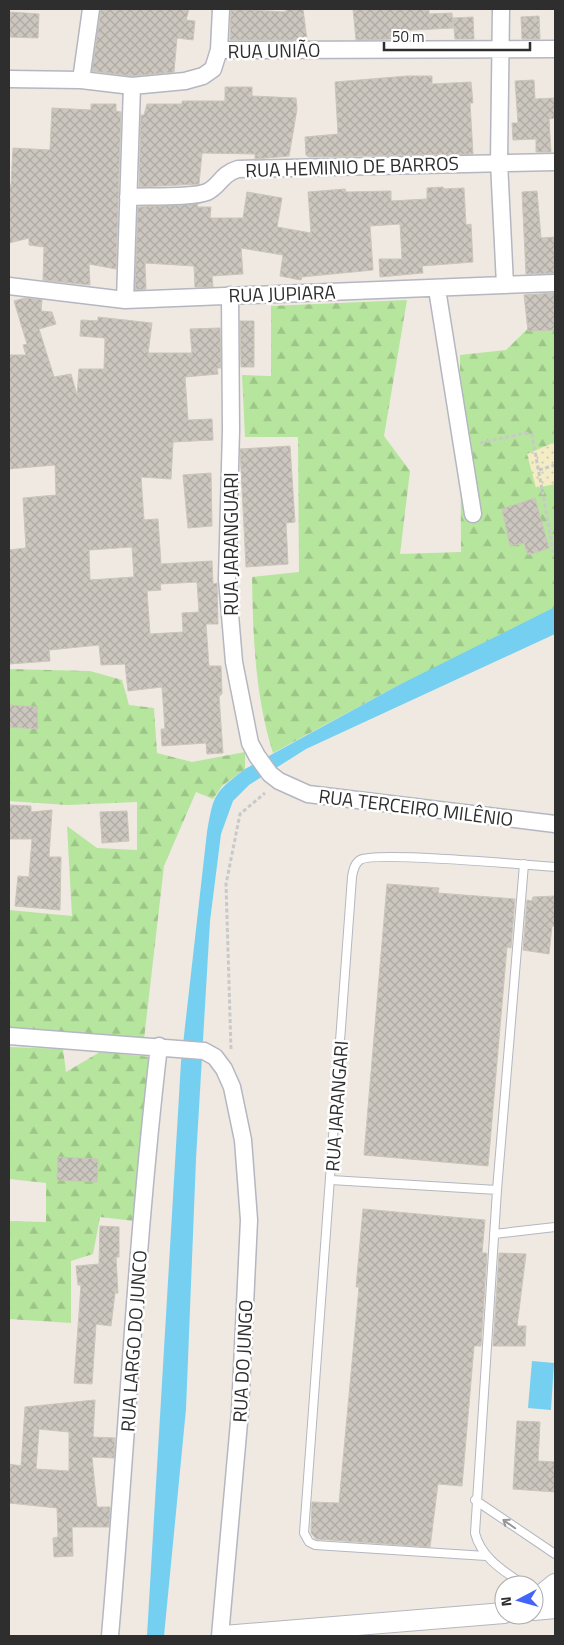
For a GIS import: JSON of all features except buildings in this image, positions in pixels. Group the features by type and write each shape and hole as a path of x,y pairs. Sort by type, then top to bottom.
{"street":[{"path":"81,80 90,9"},
{"path":"219,50 221,9"},
{"path":"501,9 499,162 506,285"},
{"name":"RUA UNIÃO","path":"9,79 81,80 132,86 185,81 203,76 213,69 219,50 555,49"},
{"path":"124,300 132,86"},
{"name":"RUA HEMINIO DE BARROS","path":"128,197 201,194 213,188 225,173 238,169 555,162"},
{"name":"RUA JUPIARA","path":"9,286 124,300 555,282"},
{"path":"437,288 474,514"},
{"name":"RUA JARANGUARI","path":"230,295 227,579 234,662 250,743 257,756 274,778"},
{"name":"RUA TERCEIRO MILÊNIO","path":"274,778 308,794 555,824"},
{"path":"9,1036 167,1047"},
{"name":"RUA DO JUNGO","path":"167,1047 204,1051 215,1057 224,1069 232,1086 243,1140 249,1220 240,1411 222,1636"},
{"name":"RUA LARGO DO JUNCO","path":"110,1636 124,1480 140,1226 167,1047"},
{"path":"222,1636 360,1631 494,1614"}],"lane":[{"name":"RUA JARANGARI","path":"486,1556 315,1545 309,1542 304,1533 352,877 355,865 361,860 370,858 400,857 555,867"},
{"path":"511,1575 486,1556 478,1547 475,1533 475,1500 497,1190 524,864"},
{"path":"331,1180 497,1190"},
{"path":"494,1234 555,1227"},
{"path":"475,1500 555,1554"}],"path":[{"path":"463,447 530,433 539,470 554,555"},
{"path":"539,470 555,465"},
{"path":"232,1086 226,884 240,814 274,778"}],"green space":[{"path":"407,300 384,436 410,471 400,554 461,552 460,355 506,350 555,302 555,612 397,686 273,753 262,710 256,666 252,577 299,572 298,437 245,437 242,375 271,376 271,306"},
{"path":"9,669 90,671 122,680 129,705 154,708 157,753 192,762 245,752 245,769 222,786 213,799 196,792 164,866 144,1039 9,1028 9,910 72,916 67,826 97,848 137,850 137,802 67,805 9,801"},
{"path":"9,1047 63,1049 66,1072 100,1052 151,1057 135,1221 100,1217 93,1254 71,1261 71,1323 9,1319 9,1221 46,1222 46,1183 9,1179"}],"sand":[{"path":"555,442 555,484 536,488 527,454"}],"water":[{"path":"555,607 555,634 306,749 249,785 233,801 221,834 210,921 196,1159 186,1409 164,1636 147,1636 181,1062 207,832 214,801 221,789 245,769 397,686"},
{"path":"532,1361 554,1363 551,1410 528,1408"}]}
